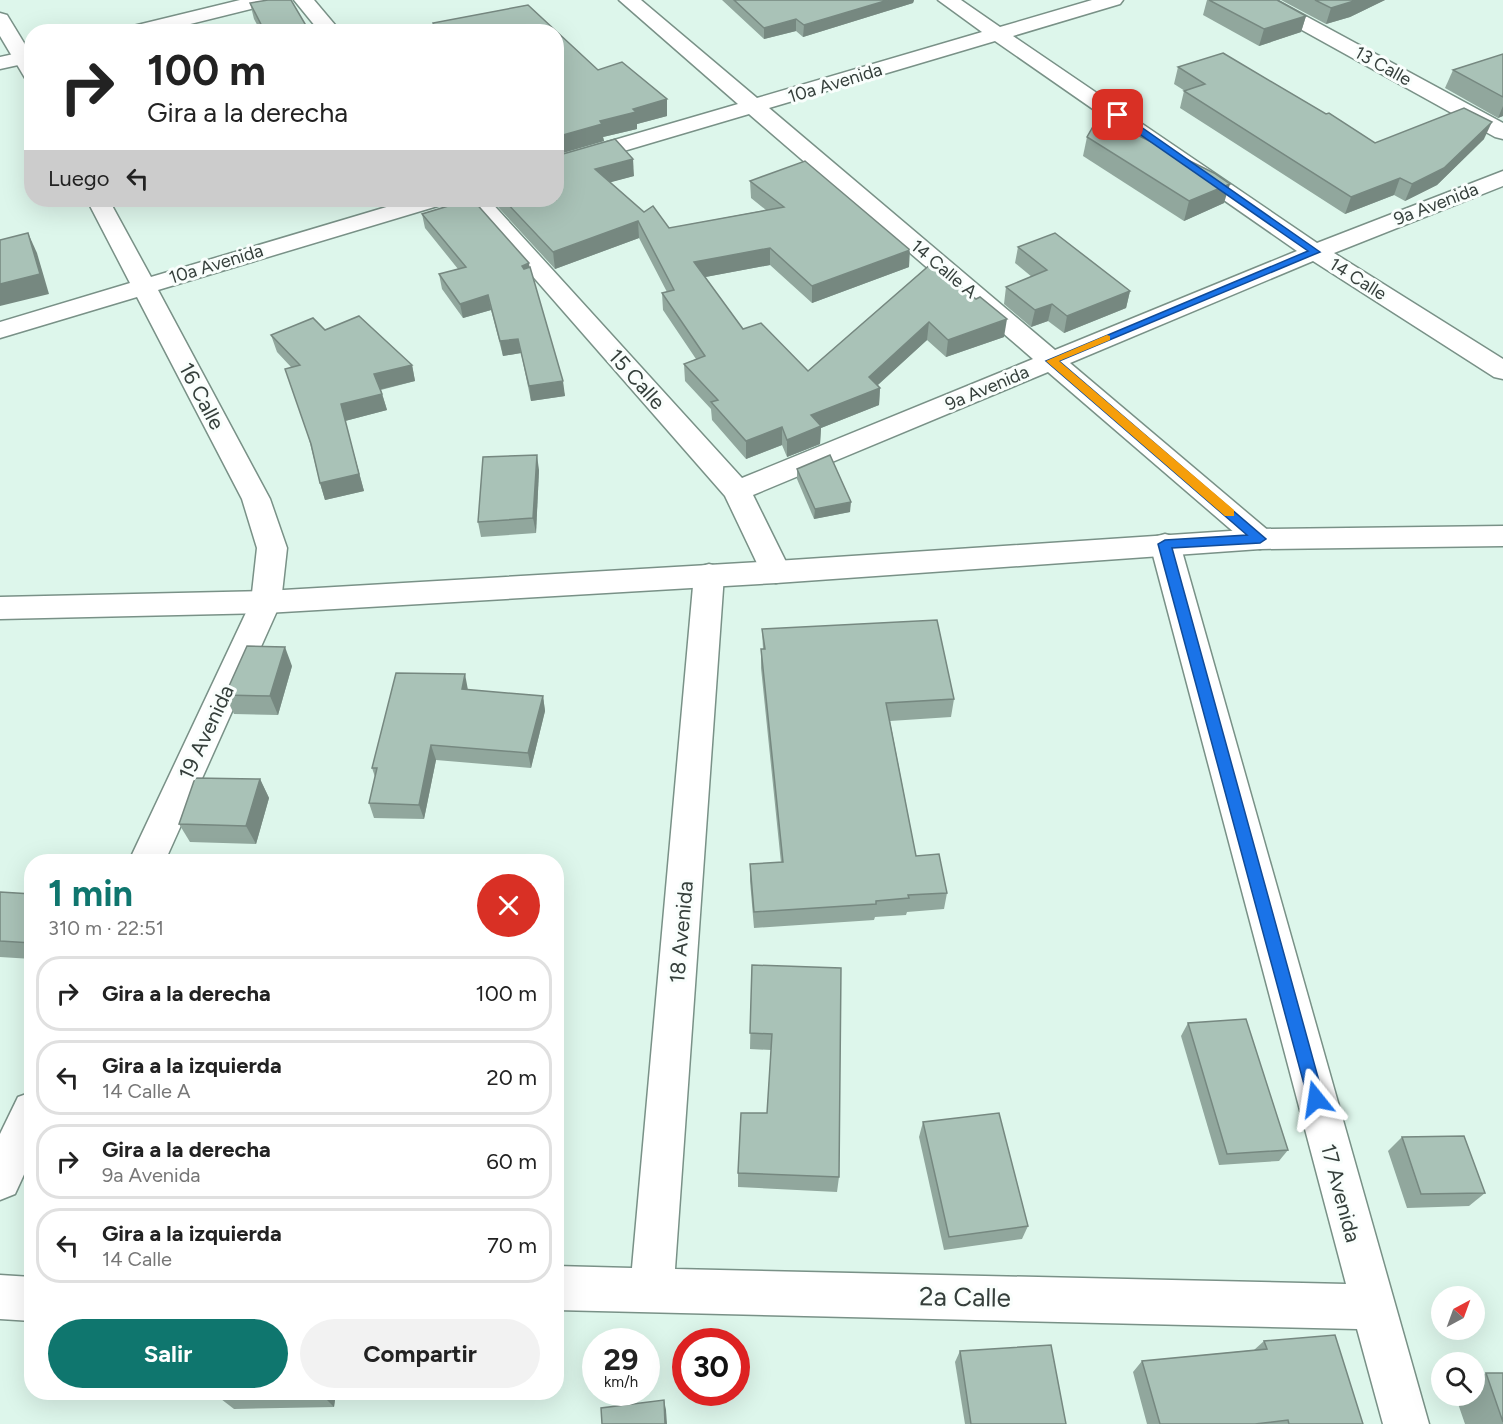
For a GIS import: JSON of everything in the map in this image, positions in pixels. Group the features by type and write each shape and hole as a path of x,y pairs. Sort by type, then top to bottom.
{"street":[{"path":"165,24 264,0"},
{"path":"304,0 324,24"},
{"name":"14 Calle A","path":"629,0 1260,539"},
{"name":"14 Calle","path":"948,0 1315,252 1503,371"},
{"name":"10a Avenida","path":"564,162 1113,0"},
{"name":"13 Calle","path":"1262,0 1503,132"},
{"path":"0,20 24,55"},
{"path":"0,63 24,62"},
{"name":"9a Avenida","path":"738,491 1315,252 1503,178"},
{"name":"16 Calle","path":"102,207 255,499 272,548 266,602"},
{"name":"10a Avenida","path":"0,330 409,207"},
{"name":"15 Calle","path":"483,207 738,491 776,572"},
{"path":"0,608 266,602 776,572 1260,539 1503,536"},
{"name":"17 Avenida","path":"1165,544 1406,1424"},
{"name":"18 Avenida","path":"652,1289 709,575"},
{"name":"19 Avenida","path":"150,854 266,602"},
{"path":"0,1179 24,1128"},
{"name":"2a Calle","path":"564,1288 1373,1307"},
{"path":"0,1297 24,1298"}],"building":[{"path":"291,0 305,24 261,24 250,3"},
{"path":"734,0 888,0 804,25 796,19 764,28"},
{"path":"1209,0 1277,0 1306,16 1264,29"},
{"path":"1315,0 1357,0 1331,8"},
{"path":"528,5 548,24 434,24"},
{"path":"564,38 598,70 622,62 667,99 633,109 636,112 600,121 602,124 564,135"},
{"path":"1223,53 1326,114 1329,113 1375,143 1464,108 1492,122 1444,168 1412,184 1400,178 1351,197 1184,91 1205,84 1178,67"},
{"path":"1503,54 1503,97 1453,70"},
{"path":"1099,116 1214,173 1230,184 1189,201 1087,137"},
{"path":"615,139 633,159 595,169 644,212 653,206 669,228 784,207 750,181 805,161 910,250 812,286 770,248 694,262 743,329 761,323 808,371 932,263 976,299 980,297 1007,319 948,340 929,322 869,377 880,388 811,415 821,426 787,440 782,427 746,441 711,402 718,400 684,364 705,356 662,293 674,290 638,221 553,252 511,207 564,207 564,154"},
{"path":"445,207 479,207 529,263 522,266 524,269 530,267 563,381 529,386 518,339 500,341 488,295 460,304 439,274 466,267 422,214"},
{"path":"28,233 40,274 0,284 0,240"},
{"path":"1055,233 1130,291 1067,316 1052,304 1035,310 1006,287 1047,270 1018,247"},
{"path":"359,316 412,365 374,374 382,394 341,404 359,474 320,483 311,444 285,369 300,365 271,335 313,318 325,330"},
{"path":"537,455 533,518 478,522 483,457"},
{"path":"830,455 851,502 815,509 797,469"},
{"path":"937,620 954,699 886,703 916,856 939,854 947,893 908,895 909,898 876,901 876,904 754,912 750,864 783,862 761,649 765,649 762,629"},
{"path":"247,646 285,647 270,696 225,695"},
{"path":"396,673 465,674 462,689 543,696 528,753 431,745 419,805 369,803 377,768 372,768"},
{"path":"195,778 260,779 246,826 179,824"},
{"path":"0,892 24,894 24,942 0,941"},
{"path":"752,965 841,968 839,1177 738,1173 741,1113 767,1113 772,1034 750,1033"},
{"path":"1246,1019 1288,1150 1227,1154 1188,1023"},
{"path":"999,1113 1028,1226 949,1237 923,1122"},
{"path":"1464,1136 1485,1193 1421,1194 1402,1137"},
{"path":"1335,1335 1363,1424 1289,1424 1288,1420 1255,1424 1160,1424 1142,1361 1267,1349 1264,1341"},
{"path":"1051,1345 1066,1424 971,1424 960,1351"},
{"path":"1486,1373 1503,1373 1503,1422"},
{"path":"664,1400 665,1424 602,1424 601,1408 660,1406 660,1401"}],"slow traffic":[{"path":"1107,338 1052,361 1230,513"}],"route":[{"path":"1118,115 1315,252 1052,361 1260,539 1165,544 1316,1099"}]}
